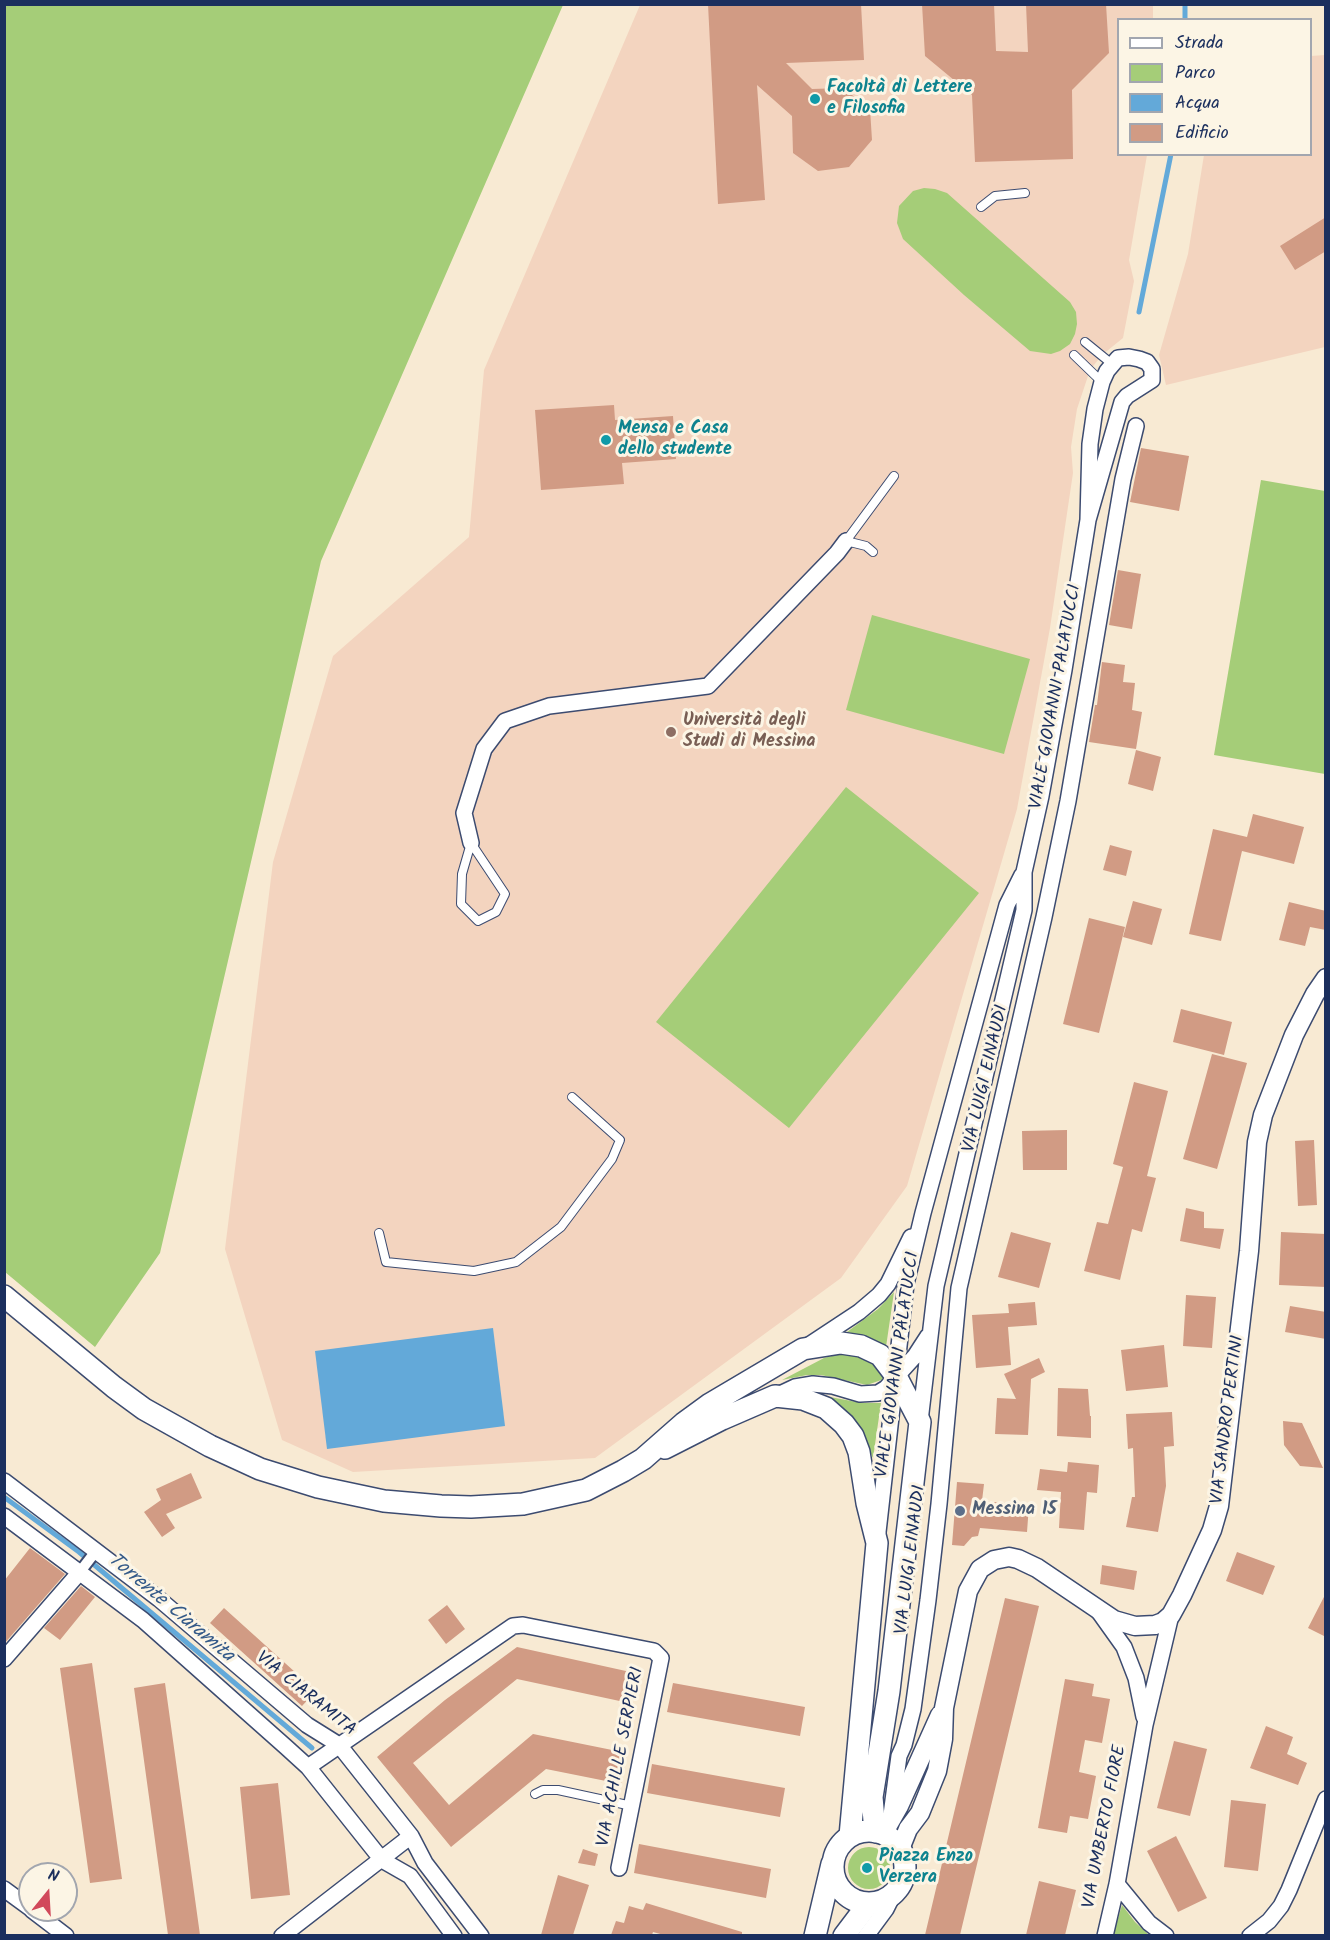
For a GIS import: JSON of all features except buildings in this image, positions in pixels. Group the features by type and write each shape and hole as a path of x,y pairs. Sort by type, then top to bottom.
{"main road":[{"path":"4,1296 144,1409 210,1446 287,1479 356,1496 410,1504 471,1507 523,1504 586,1490 605,1482 643,1459 775,1396 796,1397 826,1408 835,1414 849,1430 859,1452 867,1503 877,1543"},
{"path":"643,1459 684,1423 710,1404 803,1350 831,1343 861,1346 880,1355 896,1376 920,1422"},
{"name":"VIALE GIOVANNI PALATUCCI","path":"882,1828 872,1797 888,1691 920,1422"},
{"name":"VIALE GIOVANNI PALATUCCI","path":"849,1836 877,1543"},
{"path":"814,1935 835,1853 849,1836 882,1828 900,1849 904,1858 904,1877 894,1893 878,1902 857,1901 846,1895 838,1886 833,1863"},
{"path":"844,1935 869,1903"}],"street":[{"path":"1118,358 1139,359 1147,362 1152,369 1152,380 1127,396 1122,402 1088,520 1090,444 1102,382 1118,358"},
{"name":"VIA LUIGI EINAUDI","path":"882,1828 913,1708 928,1600 962,1272 1068,801 1123,479 1136,426"},
{"name":"VIALE GIOVANNI PALATUCCI","path":"920,1422 936,1286 1024,910 1024,872 1041,796 1064,670 1088,520"},
{"path":"471,843 464,813 484,749 506,721 549,706 708,686 846,541"},
{"name":"VIALE GIOVANNI PALATUCCI","path":"877,1543 906,1284 922,1213 1007,904 1024,872"},
{"name":"VIA SANDRO PERTINI","path":"1171,1615 1212,1530 1219,1506 1248,1262 1257,1142 1263,1115 1294,1035 1326,978"},
{"path":"803,1350 860,1312 879,1295 888,1284 922,1213"},
{"path":"775,1396 795,1387 813,1384 833,1386 860,1394 878,1393 886,1388 915,1356 930,1332"},
{"name":"VIA CIARAMITA","path":"4,1481 159,1599 308,1725 339,1745 411,1836 425,1863 481,1935"},
{"path":"29,1535 44,1512"},
{"path":"4,1516 143,1620 308,1767 382,1860 410,1876 454,1935"},
{"path":"4,1659 96,1551"},
{"path":"908,1829 920,1813 937,1771 943,1739 944,1708 969,1591 975,1575 987,1564 1009,1557 1027,1562 1114,1620 1135,1626 1155,1625 1171,1615"},
{"name":"VIA UMBERTO FIORE","path":"1097,1609 1124,1647 1136,1678 1145,1725"},
{"name":"VIA UMBERTO FIORE","path":"1105,1935 1118,1884 1145,1725 1171,1615"},
{"name":"VIA ACHILLE SERPIERI","path":"339,1745 517,1625 654,1651 662,1658 619,1868"},
{"path":"882,1828 899,1806 944,1708"},
{"path":"308,1767 339,1745"},
{"path":"900,1849 918,1795 917,1781 904,1745"},
{"path":"1250,1935 1269,1921 1281,1906 1326,1799"},
{"path":"282,1935 411,1836"},
{"path":"1118,1884 1149,1923 1166,1935"},
{"path":"4,1889 18,1899"},
{"path":"866,1935 886,1910 894,1893"},
{"path":"48,1922 66,1935"}],"lane":[{"path":"981,207 995,196 1025,193"},
{"path":"1085,342 1112,364"},
{"path":"1074,355 1102,382"},
{"path":"873,552 866,546 846,541 894,476"},
{"path":"471,843 505,894 496,912 478,921 461,904 462,874 471,843"},
{"path":"379,1233 386,1262 474,1271 516,1262 561,1227 612,1159 620,1140 572,1097"},
{"path":"535,1794 543,1790 558,1790 632,1806"}],"shaded area":[{"name":"Università degli Studi di Messina","path":"640,5 1153,5 1153,18 1117,18 1117,156 1147,156 1129,260 1134,281 1123,338 1102,355 1090,370 1077,409 1071,447 1073,473 1050,628 1017,809 907,1186 841,1278 595,1458 353,1472 282,1440 225,1249 273,862 333,656 469,537 484,370"},
{"path":"1325,55 1325,347 1166,385 1159,355 1188,254 1204,156 1312,156 1312,56"}],"green space":[{"path":"4,5 563,5 321,561 160,1253 95,1347 5,1272"},
{"path":"924,188 947,193 1070,302 1076,312 1077,324 1070,344 1051,354 1030,351 903,239 897,223 899,206 913,191"},
{"path":"1261,480 1325,491 1325,774 1214,755"},
{"path":"872,615 1030,659 1004,754 846,710"},
{"path":"846,787 979,893 789,1128 656,1022"},
{"path":"894,1292 886,1347 864,1336 847,1332 878,1309"},
{"path":"840,1354 867,1358 877,1365 884,1374 884,1379 867,1385 821,1375 782,1380 824,1358"},
{"path":"830,1397 862,1403 881,1403 873,1458 856,1422"},
{"path":"869,1847 884,1853 890,1868 884,1883 869,1889 854,1883 848,1868 854,1853"},
{"path":"1122,1905 1135,1922 1149,1935 1113,1935"}],"water":[{"path":"493,1328 505,1426 327,1449 315,1351"}],"waterway":[{"path":"1185,4 1185,18"},
{"path":"1139,312 1171,156"},
{"name":"Torrente Ciaramita","path":"4,1497 79,1552 312,1748"}],"place":[{"name":"Facoltà di Lettere e Filosofia","path":"815,99"},
{"name":"Mensa e Casa dello studente","path":"606,440"},
{"name":"Università degli Studi di Messina","path":"671,732"},
{"name":"Messina 15","path":"960,1511"},
{"name":"Piazza Enzo Verzera","path":"867,1868"}]}
